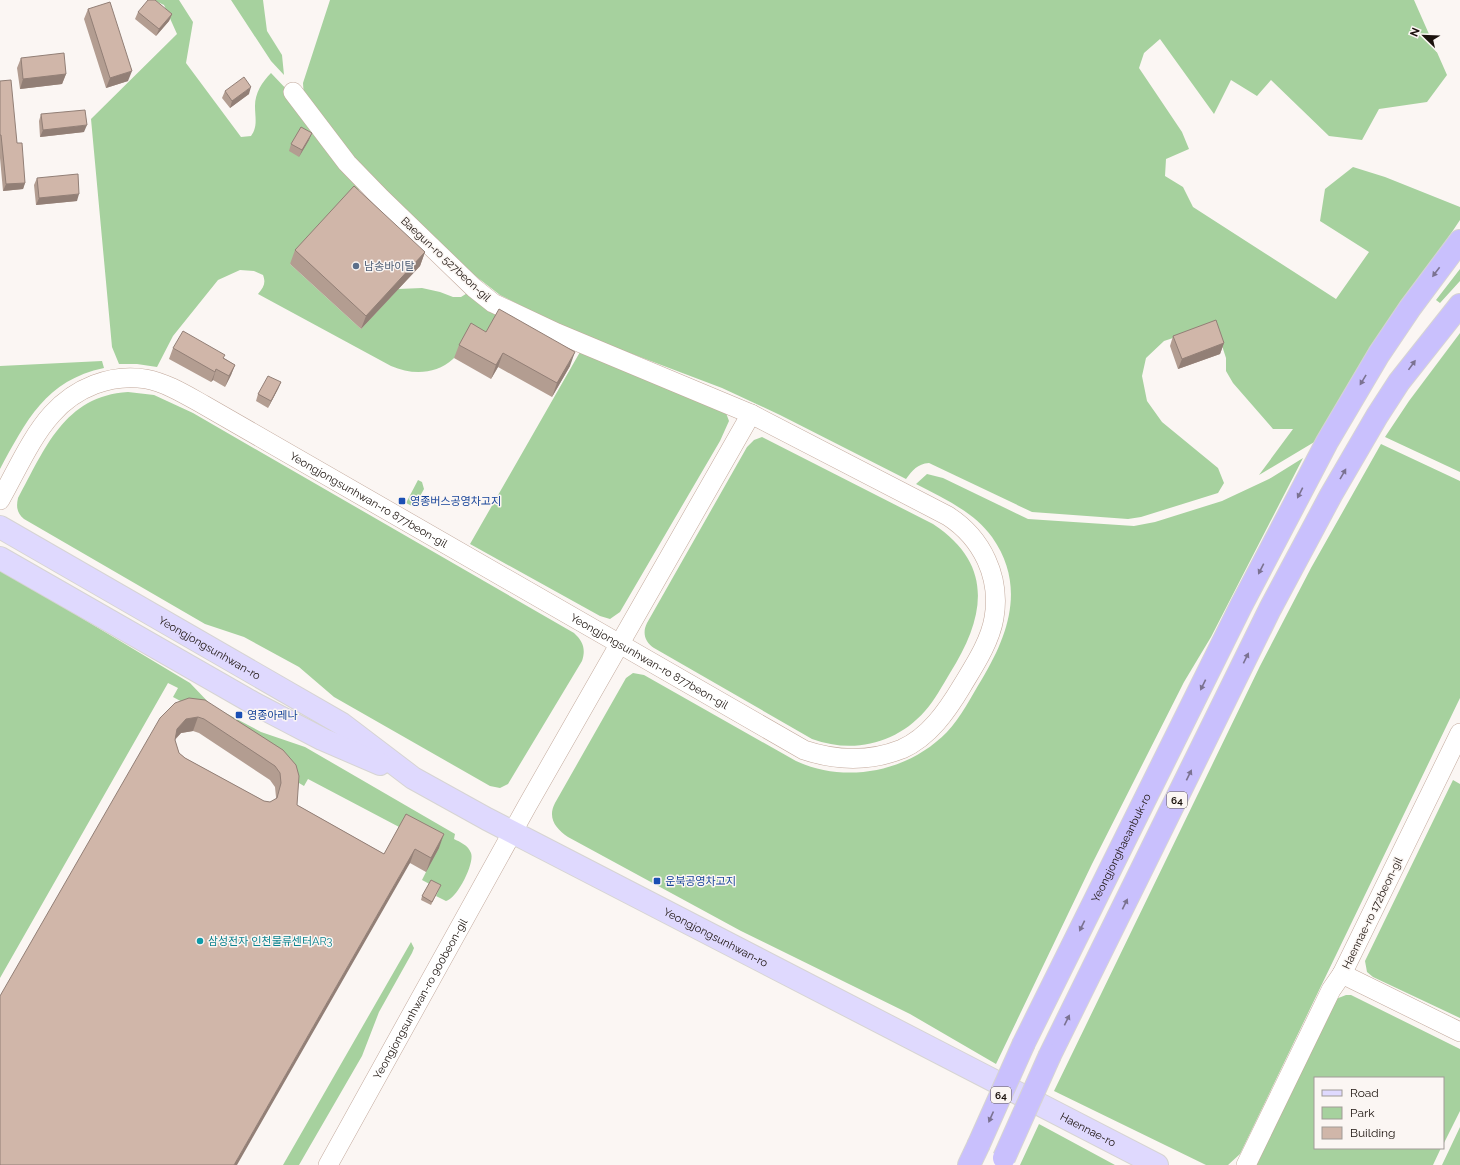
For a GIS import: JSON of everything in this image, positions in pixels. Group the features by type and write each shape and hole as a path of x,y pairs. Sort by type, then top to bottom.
{"highway":[{"name":"Yeongjonghaeanbuk-ro","path":"974,1156 1024,1043 1326,442 1379,354 1410,308 1460,241"},
{"name":"64","path":"1002,1162 1050,1055 1242,665 1334,488 1377,416 1422,351 1460,305"}],"main road":[{"name":"Yeongjongsunhwan-ro","path":"0,527 342,724 413,778"},
{"name":"Yeongjongsunhwan-ro","path":"0,558 262,707 322,739 413,778 512,832 1020,1095"},
{"name":"Haennae-ro","path":"1020,1095 1157,1165"}],"street":[{"name":"Baegun-ro 527beon-gil","path":"294,92 348,163 474,288 493,303 551,331 751,414"},
{"name":"Yeongjongsunhwan-ro 877beon-gil","path":"0,500 40,430 52,414 67,399 100,382 115,379 145,379 160,383 187,395 793,744 817,754 833,758 865,758 884,755 903,748 934,726 952,703 966,680 989,634 994,612 993,582 987,560 977,543 963,527 948,516 751,414"},
{"name":"Yeongjongsunhwan-ro 900beon-gil","path":"328,1165 512,832 751,414"},
{"name":"Haennae-ro 172beon-gil","path":"1460,733 1342,974 1460,1032"},
{"path":"1246,1165 1331,990 1342,974"}],"green space":[{"path":"153,0 179,0 193,22 186,63 241,137 251,136 253,132 256,118 256,97 262,84 271,73 290,93 363,185 290,264 361,329 398,289 422,288 453,297 461,297 469,292 499,313 481,345 466,337 461,349 455,357 439,368 423,372 399,369 258,294 264,285 263,275 254,271 240,270 218,280 173,336 157,367 137,364 119,364 112,347 91,119 177,34 164,5"},
{"path":"231,0 263,0 267,31 282,55 284,75 271,61"},
{"path":"330,0 1414,0 1447,75 1427,102 1379,109 1362,140 1329,136 1271,80 1257,96 1231,80 1214,114 1160,39 1144,53 1139,68 1182,132 1189,149 1166,159 1165,176 1183,187 1193,207 1336,299 1369,252 1320,221 1325,189 1353,167 1385,177 1460,207 1460,220 1356,375 1316,441 1259,475 1293,429 1273,429 1233,383 1226,371 1226,358 1215,324 1164,341 1146,358 1142,376 1147,401 1162,422 1218,468 1224,483 1218,493 1141,517 1128,519 1032,512 929,463 918,466 906,479 780,415 722,388 590,338 543,317 500,295 469,271 352,161 304,98 303,83"},
{"path":"1460,269 1460,281 1440,303 1436,300"},
{"path":"1460,333 1460,472 1385,437 1409,401"},
{"path":"580,352 726,413 729,421 720,441 620,612 610,619 600,616 470,544"},
{"path":"102,361 104,368 84,374 67,382 52,393 40,405 19,435 0,469 0,366"},
{"path":"128,392 154,395 193,413 577,636 582,642 584,649 582,661 508,784 500,788 490,786 334,697 299,667 244,637 205,624 22,517 18,510 18,498 38,461 59,428 72,414 88,403 106,396"},
{"path":"762,437 933,524 953,540 967,557 975,574 978,593 976,612 971,632 962,652 938,693 925,711 914,722 887,738 873,743 843,746 812,739 654,648 648,643 645,637 645,627 647,623 747,447 754,440"},
{"path":"1381,444 1460,481 1460,698 1240,1154 1228,1165 1206,1165 1054,1091 1260,666 1311,568"},
{"path":"1303,458 1211,637 1184,682 1092,864 996,1064 910,1014 741,931 568,837 554,823 552,814 555,803 626,678 633,673 644,675 796,761 815,768 835,772 876,770 895,765 914,757 931,746 947,732 966,707 1000,645 1010,609 1011,591 1009,573 1002,555 992,537 976,520 957,506 916,484 927,474 943,478 1028,519 1134,526 1155,522 1222,501 1269,479"},
{"path":"418,480 422,482 424,489 414,507 406,503"},
{"path":"0,569 190,683 212,706 261,732 305,747 455,834 454,839 464,844 468,848 472,858 468,872 460,888 450,899 446,901 436,896 439,889 422,880 426,872 401,828 308,779 304,786 299,783 199,711 173,697 178,688 168,683 0,978"},
{"path":"1453,780 1460,784 1460,1018 1373,977 1367,972 1365,961"},
{"path":"411,942 414,948 412,953 379,1012 362,1056 299,1165 283,1165"},
{"path":"1346,995 1351,995 1460,1049 1460,1111 1444,1143 1444,1077 1314,1077 1314,1149 1441,1149 1433,1165 1256,1165 1336,999"},
{"path":"1039,1124 1115,1165 1020,1165"},
{"path":"1460,1127 1460,1165 1442,1165"}],"building":[{"path":"148,0 155,0 172,14 159,29 138,12"},
{"path":"110,2 132,71 110,78 88,9"},
{"path":"64,53 66,74 23,79 21,58"},
{"path":"244,77 251,87 232,101 225,91"},
{"path":"11,80 17,143 22,143 25,183 6,184 0,135 0,81"},
{"path":"85,110 87,125 43,130 41,114"},
{"path":"301,127 312,133 302,150 291,144"},
{"path":"78,174 79,194 39,198 37,178"},
{"path":"354,186 425,252 366,316 295,250"},
{"path":"499,309 575,352 557,383 503,353 496,365 459,345 471,323 486,332"},
{"path":"1216,320 1224,343 1182,359 1173,336"},
{"path":"183,331 225,355 223,358 235,365 229,376 216,369 215,372 173,348"},
{"path":"268,376 281,382 271,401 258,394"},
{"name":"삼성전자 인천물류센터AR3","path":"189,698 205,700 283,750 296,765 299,776 297,805 384,854 406,814 444,834 431,858 415,849 234,1165 0,1165 0,996 160,718 175,703","holes":["198,717 204,719 275,766 280,773 281,783 277,798 270,802 264,801 185,758 179,753 175,740 177,729 186,719"]},
{"path":"431,880 441,885 432,902 422,896"}],"place":[{"name":"남송바이탈","path":"356,266"},
{"name":"영종버스공영차고지","path":"402,501"},
{"name":"영종아레나","path":"239,715"},
{"name":"운북공영차고지","path":"657,881"},
{"name":"삼성전자 인천물류센터AR3","path":"200,941"}]}
